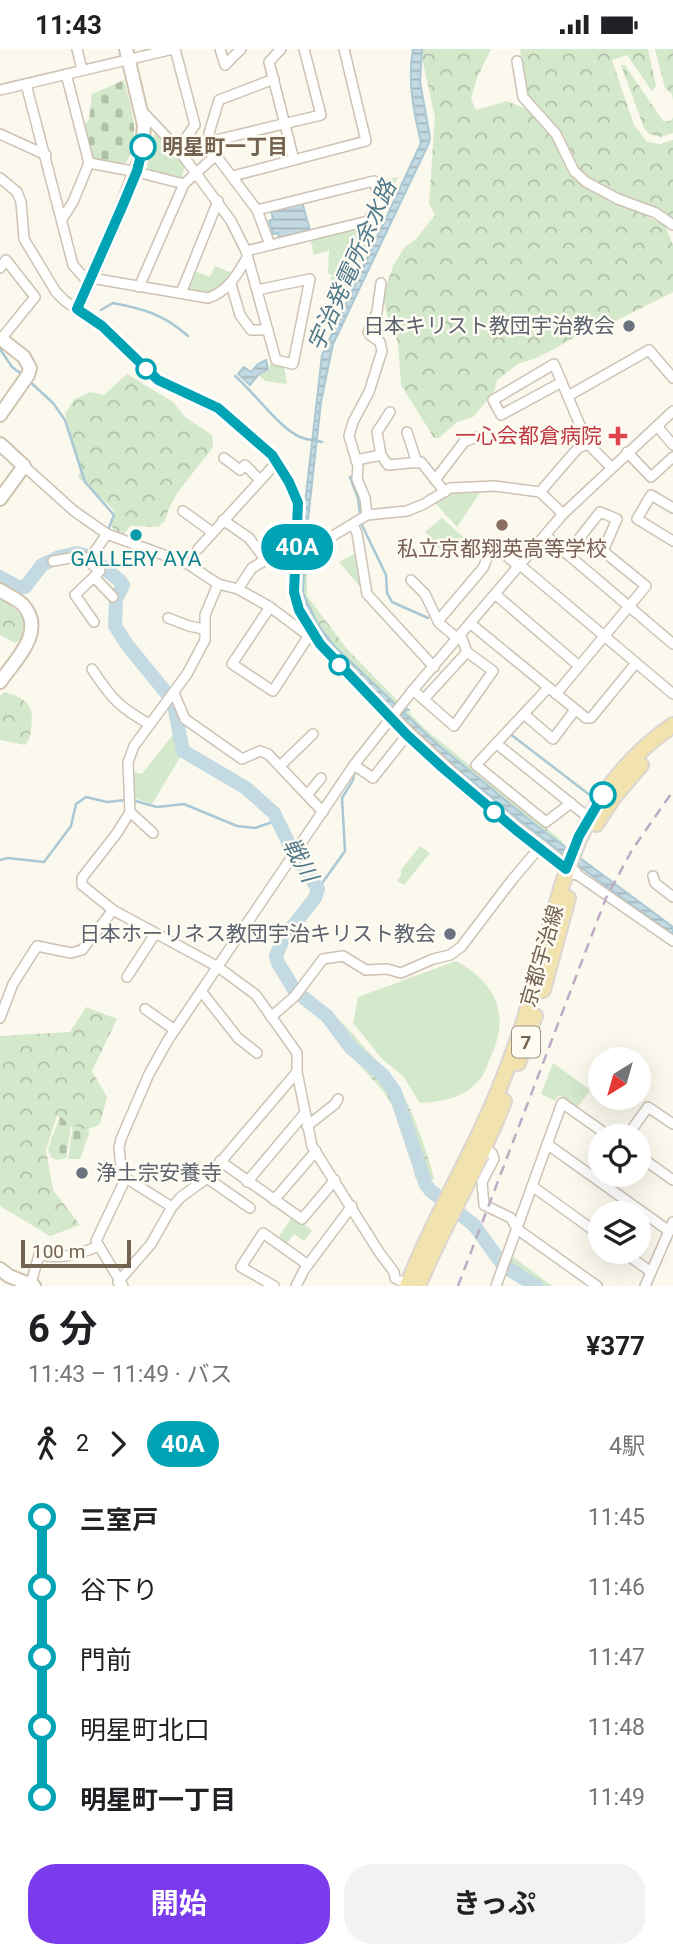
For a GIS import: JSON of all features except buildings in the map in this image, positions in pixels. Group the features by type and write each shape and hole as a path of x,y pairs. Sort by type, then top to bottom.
{"main road":[{"name":"京都宇治線","path":"405,1285 479,1147 528,1037 573,863 589,818 615,779 639,753 673,725"},
{"name":"京都宇治線","path":"573,863 613,798 649,756 673,736"}],"street":[{"path":"77,49 82,70"},
{"path":"0,90 82,70 127,55 174,49 195,125 178,149"},
{"path":"220,49 225,65 241,49"},
{"path":"281,49 269,62 294,160"},
{"path":"212,141 321,115 304,49"},
{"path":"233,176 366,141 344,49"},
{"path":"77,309 137,171 143,143 141,110 127,55"},
{"path":"517,61 523,97 556,134 574,171 586,182 618,199 656,213 673,225"},
{"path":"62,219 73,202 89,163 65,74"},
{"path":"270,244 257,210 211,149 209,133 219,100 274,79"},
{"path":"26,84 73,265 90,281 208,298 231,283 247,255 270,244 368,221 380,201 374,181 257,210"},
{"path":"141,110 178,149 232,221 247,255 276,360 293,363 310,279 257,290"},
{"path":"0,134 46,155"},
{"path":"139,286 184,184 215,156"},
{"path":"89,163 137,171 184,184"},
{"path":"0,178 17,192 21,202 24,239 56,292 102,326 158,380 218,408 272,455 298,503 294,592 299,610 320,644 392,716 407,735 465,787 539,848 573,863 590,882 673,941"},
{"path":"181,293 218,201"},
{"path":"0,268 6,260 35,297 1,339 27,362 30,368 26,379 0,415"},
{"path":"231,283 240,315 251,330 268,330"},
{"path":"367,515 349,436 353,422 369,392 382,351 380,342 368,332 377,312 382,283"},
{"path":"568,396 649,350 673,378"},
{"path":"562,382 501,415 493,400 554,364 562,382 568,396 588,444 611,467"},
{"path":"297,1072 207,1178 172,1207 151,1244 121,1284 96,1241 121,1192 124,1177 119,1148 121,1139 149,1074 175,1030 323,811 402,703 563,514 673,411"},
{"path":"390,412 377,432 381,455 388,465 421,462 445,492"},
{"path":"657,426 673,445"},
{"path":"407,432 416,463"},
{"path":"435,480 464,443 476,437"},
{"path":"0,444 74,511 107,534 188,564 218,584 238,589 270,607 320,644"},
{"path":"540,492 578,448 588,444"},
{"path":"628,452 651,477 673,457"},
{"path":"356,460 381,455"},
{"path":"225,461 240,470 245,465 260,479"},
{"path":"198,549 276,463"},
{"path":"0,499 24,466"},
{"path":"238,589 252,568 291,545 309,544 331,537 367,515 407,511 460,486 495,486 540,492 563,514"},
{"path":"673,508 652,495 637,519 673,541"},
{"path":"183,511 212,532"},
{"path":"567,554 600,512 617,519 603,551 646,586 579,666 476,765 546,822 571,803"},
{"path":"223,520 249,538 265,559"},
{"path":"353,525 357,533 367,594 434,667"},
{"path":"90,558 107,534"},
{"path":"545,535 673,643"},
{"path":"438,621 483,568 488,556 497,547 673,694"},
{"path":"53,561 82,556 90,558 100,571 75,595 94,622"},
{"path":"94,577 113,597"},
{"path":"411,580 425,594 438,621 459,638 467,652 493,671 454,726 413,690"},
{"path":"218,584 205,615 205,641 172,696 134,746 128,762 129,804 117,833 82,879 82,885 113,910 218,967 256,995 298,1053 297,1072 307,1126 316,1151 379,1252 405,1285"},
{"path":"0,590 23,605 31,621 31,632 29,642 0,682"},
{"path":"496,595 579,666"},
{"path":"270,607 233,664 273,691 308,637"},
{"path":"168,618 189,627 203,629"},
{"path":"471,624 586,718 591,717 636,663"},
{"path":"424,699 467,652"},
{"path":"92,669 108,694 123,709 149,725"},
{"path":"172,696 185,719 242,759 260,751 268,754 323,811"},
{"path":"525,715 553,739 575,710"},
{"path":"280,766 313,734"},
{"path":"357,766 373,778 407,735"},
{"path":"497,744 589,818"},
{"path":"307,794 321,778"},
{"path":"129,804 153,833"},
{"path":"271,1017 297,993 323,959 330,956 343,956 366,970 387,969 401,973 433,959 450,955 461,947 539,848"},
{"path":"653,876 655,883 673,897"},
{"path":"0,1018 13,984 37,946 71,953 82,950 113,910"},
{"path":"127,977 155,934"},
{"path":"201,991 238,1038 257,1053"},
{"path":"145,1009 175,1030"},
{"path":"307,1126 338,1099"},
{"path":"496,1286 562,1103 593,1124"},
{"path":"635,1124 648,1107 673,1124"},
{"path":"247,1182 305,1113"},
{"path":"547,1144 671,1226 645,1286"},
{"path":"479,1147 492,1153 494,1159 482,1182 484,1205 511,1218 517,1229 597,1286"},
{"path":"274,1200 316,1151"},
{"path":"220,1161 302,1219 335,1180"},
{"path":"651,1164 673,1180"},
{"path":"124,1177 172,1207"},
{"path":"207,1178 250,1208"},
{"path":"532,1186 588,1226"},
{"path":"296,1286 308,1265 352,1206"},
{"path":"274,1286 241,1267 263,1233 308,1265"},
{"path":"0,1269 9,1276 32,1285 39,1255 58,1258 99,1247"},
{"path":"640,1264 651,1272"}],"green space":[{"path":"420,49 491,49 477,78 471,99 476,110 507,101 526,109 552,136 568,173 584,187 665,225 673,245 673,292 602,328 590,329 539,357 518,364 497,380 494,392 473,417 457,422 439,438 434,438 401,385 398,342 388,320 383,297 393,266 404,248 416,239 435,215 429,204 435,117"},
{"path":"520,49 648,49 656,86 652,91 627,55 612,60 634,125 647,142 660,144 673,140 673,219 660,209 619,195 590,178 579,168 562,133 526,96"},
{"path":"655,49 673,49 673,101 672,94 665,88"},
{"path":"621,65 625,65 663,121 673,118 673,133 661,137 649,134 644,128"},
{"path":"124,80 132,112 134,135 130,156 124,165 90,156 83,124 89,121 92,94"},
{"path":"155,134 168,142 185,166 181,179 155,175 148,168 148,146"},
{"path":"398,177 345,292 329,286 332,275 328,274 329,250 314,255 310,238 369,224 382,199 378,181"},
{"path":"215,266 232,273 219,291 208,296 186,289 192,270 210,277"},
{"path":"270,364 284,366 287,384 265,381 259,375 270,369"},
{"path":"127,374 173,402 185,417 212,435 213,447 178,492 165,521 158,527 130,526 124,534 114,530 110,524 115,511 78,477 80,472 65,413 74,400 90,392 104,395"},
{"path":"460,489 481,491 457,527 435,503"},
{"path":"442,518 479,551 471,559 461,548 444,553 428,538 430,536 425,532"},
{"path":"356,553 362,589 339,562"},
{"path":"299,560 307,562 307,596 347,649 424,728 562,841 564,846 555,850 409,728 354,675 310,623 304,612 300,596"},
{"path":"0,597 22,615 25,631 23,638 15,643 0,635"},
{"path":"4,692 24,700 30,708 32,721 29,740 25,745 0,740 0,696"},
{"path":"172,736 177,736 182,754 152,804 131,797 130,771 142,774"},
{"path":"420,846 430,853 404,885 397,881 401,870"},
{"path":"456,961 481,979 496,1001 499,1013 497,1041 485,1072 467,1091 452,1098 420,1103 403,1076 383,1060 353,1023 358,997"},
{"path":"86,1007 117,1019 92,1071 107,1097 100,1124 80,1133 57,1116 46,1150 53,1190 80,1225 50,1236 0,1206 0,1036 70,1032"},
{"path":"321,1012 332,1015 341,1022 385,1070 405,1097 432,1170 434,1179 428,1184 416,1179 401,1126 387,1097 330,1032"},
{"path":"553,1063 588,1089 577,1108 559,1095 555,1101 541,1094"},
{"path":"60,1116 71,1126 66,1158 57,1160 51,1157 48,1149"},
{"path":"73,1125 90,1131 80,1159 68,1159"},
{"path":"292,1217 312,1230 304,1241 294,1234 284,1247 276,1241"},
{"path":"502,1252 512,1256 552,1286 527,1285 509,1276 498,1262"}],"water":[{"path":"413,49 422,49 420,82 429,143 333,344 321,402 306,538 303,593 320,630 329,641 437,744 537,826 673,927 673,935 552,846 436,751 330,647 308,618 301,602 296,582 322,355 421,143 411,84"},
{"path":"302,202 310,230 279,238 278,233 273,234 269,221 273,219 271,210"},
{"path":"266,360 268,369 259,374 250,385 238,374 244,367 251,372"}],"waterway":[{"path":"101,310 113,303 144,310 170,322 188,336"},
{"path":"0,349 12,367 23,375"},
{"path":"235,376 292,432 303,438 322,442"},
{"path":"28,380 53,403 65,420 85,482 114,515 108,530"},
{"path":"350,477 358,498 360,515"},
{"path":"361,523 386,575 387,593 392,602 428,618"},
{"name":"戦川","path":"0,577 18,587 25,587 42,565 77,553 91,557 120,581 123,585 116,599 115,626 173,701 183,751 246,788 274,813 291,848 318,889 315,898 284,937 276,956 278,963 295,991 327,1016 351,1048 383,1075 395,1092 426,1185 474,1225 500,1261 536,1286"},
{"name":"宇治発電所余水路","path":"318,625 337,650"},
{"name":"宇治発電所余水路","path":"402,715 409,710"},
{"path":"372,749 390,727"},
{"path":"509,733 591,796"},
{"path":"318,889 345,851 342,798 353,780 355,770"},
{"path":"0,860 8,858 44,862 71,826 76,804 86,797 107,802 126,800"},
{"path":"132,800 157,807 184,804 237,826 255,828 278,820"}],"railway":[{"path":"458,1286 606,898 632,850 673,791"}],"bus line":[{"name":"40A","path":"143,147 137,171 77,309 102,326 158,380 218,408 272,455 298,503 294,592 299,610 327,653 407,735 487,806 566,869 579,836 603,795"}],"place":[{"name":"明星町一丁目","path":"143,147"},
{"name":"日本キリスト教団宇治教会","path":"629,326"},
{"name":"一心会都倉病院","path":"618,436"},
{"name":"私立京都翔英高等学校","path":"502,525"},
{"name":"GALLERY AYA","path":"136,535"},
{"name":"日本ホーリネス教団宇治キリスト教会","path":"450,934"},
{"name":"浄土宗安養寺","path":"82,1173"}]}
